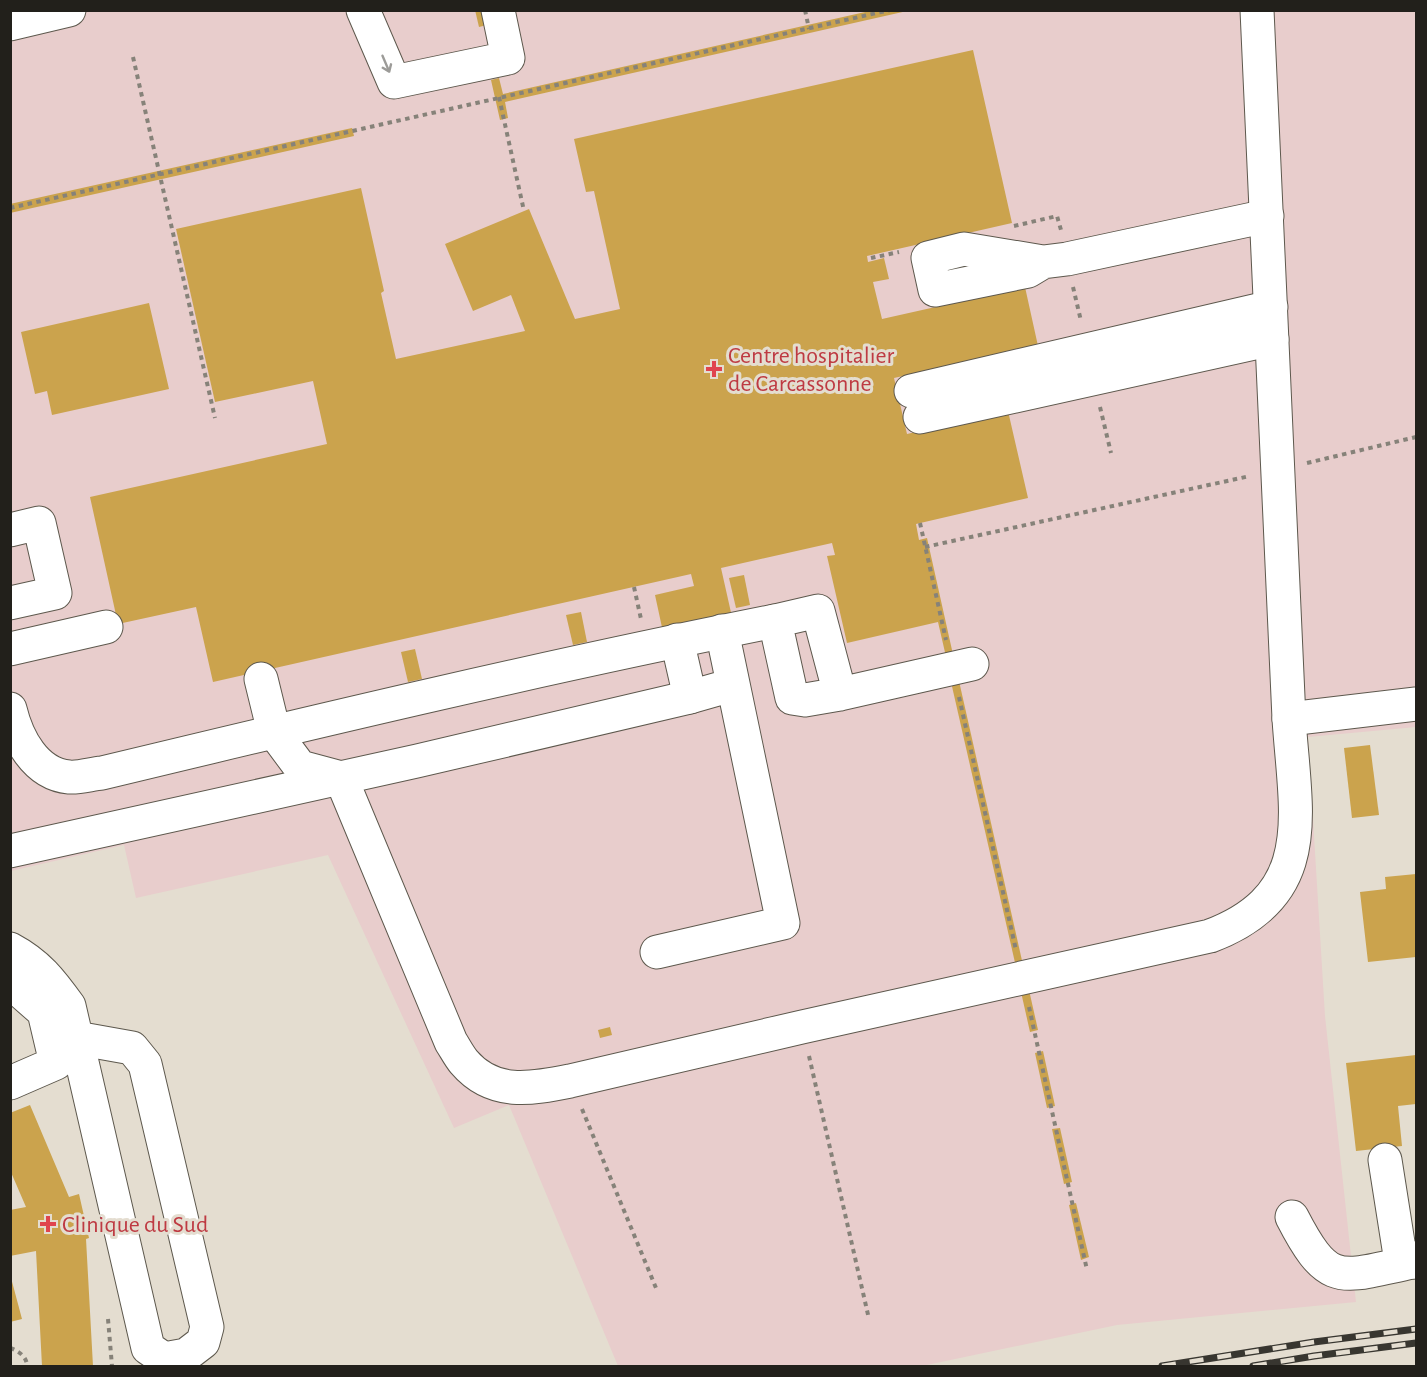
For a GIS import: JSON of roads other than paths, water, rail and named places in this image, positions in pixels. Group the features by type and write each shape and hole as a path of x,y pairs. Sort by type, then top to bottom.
{"street":[{"path":"10,24 69,10"},
{"path":"363,10 394,82 508,58 498,10"},
{"path":"341,778 451,1042 464,1062 482,1077 499,1086 532,1088 570,1081 1210,936 1234,927 1254,914 1271,898 1288,869 1296,823 1277,470 1257,10"},
{"path":"1043,261 1067,259 1267,216"},
{"path":"1271,307 916,404 1272,339"},
{"path":"10,530 39,523 55,594 10,603"},
{"path":"10,709 21,740 34,758 52,772 69,777 102,773 677,640 818,611 840,694"},
{"path":"775,621 792,698 805,700 840,694 962,666"},
{"path":"10,649 106,627"},
{"path":"657,952 783,923 722,631"},
{"path":"677,640 690,697"},
{"path":"261,679 274,732 300,767 341,778"},
{"path":"10,851 341,778 690,697 732,685"},
{"path":"1289,719 1416,704"},
{"path":"10,949 29,959 48,978 69,1006 76,1038 148,1348 164,1359 186,1354 203,1342 207,1327 145,1064 132,1048 76,1038"},
{"path":"10,982 44,1012 56,1063 10,1083"},
{"path":"1385,1160 1399,1249 1414,1262"},
{"path":"1292,1217 1307,1246 1320,1263 1336,1273 1352,1275 1414,1262"}],"railway":[{"path":"1162,1366 1314,1342 1416,1329"},
{"path":"1253,1366 1416,1343"}],"place":[{"name":"Centre hospitalier de Carcassonne","path":"714,369"},
{"name":"Clinique du Sud","path":"48,1224"}]}
